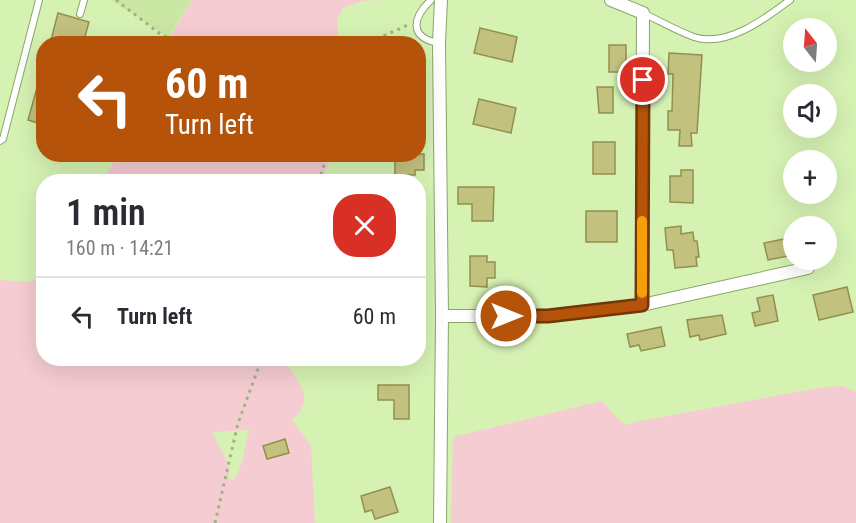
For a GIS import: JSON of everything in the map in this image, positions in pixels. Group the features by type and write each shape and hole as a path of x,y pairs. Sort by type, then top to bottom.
{"street":[{"path":"440,523 441,0"},
{"path":"611,0 643,13 642,305"},
{"path":"442,316 548,316 642,305 799,270"}],"lane":[{"path":"0,141 3,139 39,0"},
{"path":"80,14 84,0"},
{"path":"421,36 416,23 418,13 431,0"},
{"path":"643,13 696,38 719,38 759,24 790,0"},
{"path":"426,41 440,43"}],"path":[{"path":"116,0 164,36"},
{"path":"385,36 402,26 416,23"},
{"path":"214,523 238,423 259,366"}],"shaded area":[{"path":"111,0 192,0 166,36"},
{"path":"192,0 380,0 362,1 343,8 337,20 338,36 170,36"},
{"path":"114,162 329,162 325,174 106,174"},
{"path":"36,279 36,366 288,366 304,396 304,404 292,420 311,446 315,523 0,523 0,280 30,282","holes":["249,430 236,476 233,480 229,479 227,460 213,432"]},
{"path":"842,386 856,392 856,523 451,523 453,437 602,401 617,418 627,425 818,388"}],"building":[{"path":"58,13 89,22 85,36 52,36"},
{"path":"480,28 517,37 512,62 474,53"},
{"path":"609,45 626,45 626,72 609,72"},
{"path":"669,53 702,55 697,133 691,133 692,146 679,146 680,130 668,130 668,111 672,111 673,74 668,74"},
{"path":"597,87 613,87 613,113 599,113"},
{"path":"36,91 36,122 28,120"},
{"path":"479,99 516,108 511,133 473,124"},
{"path":"593,142 615,142 615,174 593,174"},
{"path":"395,162 424,162 424,170 415,170 415,174 395,174"},
{"path":"681,170 693,170 693,203 670,202 670,176 681,176"},
{"path":"458,187 494,187 493,221 472,221 472,204 458,204"},
{"path":"586,211 617,211 617,242 586,242"},
{"path":"681,226 681,234 693,232 694,241 697,241 699,257 696,257 697,266 675,268 673,250 667,250 665,228"},
{"path":"783,239 783,257 768,260 764,243"},
{"path":"470,256 487,256 487,262 495,262 495,278 487,278 487,287 470,286"},
{"path":"847,287 853,312 819,320 813,295"},
{"path":"773,295 778,321 755,326 752,313 760,311 757,298"},
{"path":"722,315 726,334 700,340 699,335 690,337 687,320"},
{"path":"661,327 665,346 641,351 639,345 630,347 627,334"},
{"path":"378,385 409,385 409,419 394,419 394,400 378,400"},
{"path":"285,439 289,453 267,459 263,446"},
{"path":"390,487 398,512 375,519 372,510 365,512 361,496"}],"slow traffic":[{"path":"642,221 642,293"}],"route":[{"path":"506,316 548,316 642,305 643,80"}]}
